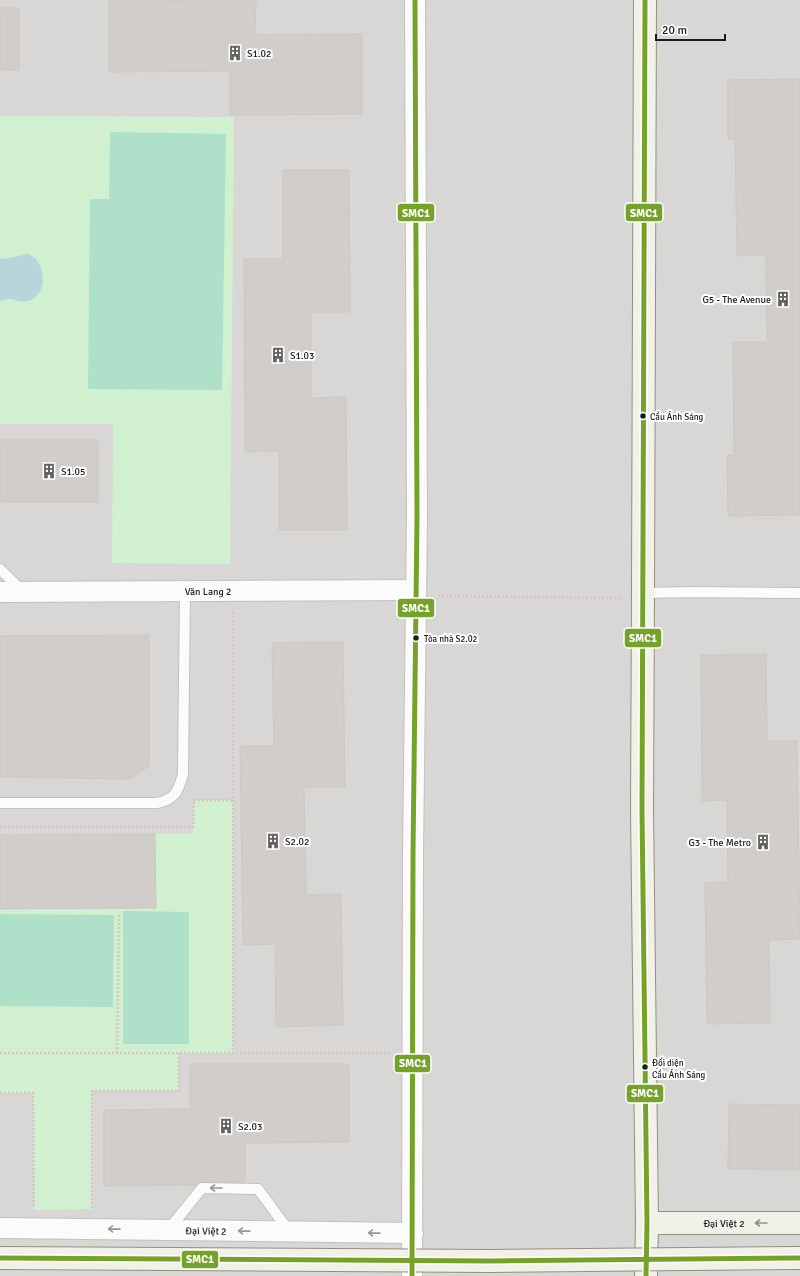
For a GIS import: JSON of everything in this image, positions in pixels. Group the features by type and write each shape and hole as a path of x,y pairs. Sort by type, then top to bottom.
{"street":[{"path":"412,1276 413,854 417,517 415,0"},
{"path":"645,0 635,595 642,810 647,1223 646,1276"},
{"name":"Văn Lang 2","path":"0,592 416,590"},
{"name":"Đại Việt 2","path":"647,1223 800,1223"},
{"name":"Đại Việt 2","path":"0,1228 413,1233"},
{"path":"0,1258 484,1260 800,1258"}],"lane":[{"path":"0,569 23,592"},
{"path":"0,803 157,802 167,800 176,793 183,774 185,591"},
{"path":"635,595 694,592 800,593"},
{"path":"168,1230 202,1188 258,1188 289,1231"}],"path":[{"path":"437,596 635,595"},
{"path":"233,612 233,1053"},
{"path":"117,1053 119,915"},
{"path":"0,1053 392,1053"},
{"path":"92,1209 92,1091 179,1091 179,1053"},
{"path":"0,1093 33,1093 34,1210"}],"shaded area":[{"path":"0,0 800,0 800,1276 0,1276"}],"green space":[{"path":"0,116 234,117 230,564 112,563 113,424 0,424"},
{"path":"110,132 226,134 222,390 88,389 90,199 109,199"},
{"path":"194,800 233,800 233,1053 179,1053 179,1091 92,1091 92,1209 34,1210 33,1093 0,1093 0,909 155,908 155,834 193,834"},
{"path":"123,911 189,912 189,1044 123,1044"},
{"path":"0,914 114,915 113,1007 0,1006"}],"water":[{"path":"28,254 36,259 41,267 43,279 41,290 38,295 28,301 22,302 9,299 0,302 0,258 4,259"}],"building":[{"name":"S1.02","path":"256,0 255,35 362,34 362,114 230,115 230,71 109,72 109,1"},
{"path":"0,8 19,8 19,70 0,70"},
{"name":"G5 - The Avenue","path":"800,79 800,515 728,516 727,455 734,455 733,342 767,342 766,255 737,256 735,139 728,139 728,80"},
{"name":"S1.03","path":"283,170 349,170 350,312 311,312 311,398 346,397 347,530 279,530 279,451 245,452 244,259 283,259"},
{"name":"S1.05","path":"0,440 98,440 98,502 0,502"},
{"path":"149,635 149,766 130,779 0,777 0,636"},
{"name":"S2.02","path":"343,642 345,787 304,787 306,895 341,894 343,1025 276,1027 275,944 243,945 240,746 274,746 272,643"},
{"name":"G3 - The Metro","path":"766,654 767,741 797,741 800,939 769,940 770,1023 707,1024 705,883 728,882 727,800 702,801 701,655"},
{"path":"155,834 156,908 0,909 0,835"},
{"name":"S2.03","path":"190,1064 349,1064 349,1142 245,1143 245,1182 199,1182 196,1185 104,1186 104,1110 190,1109"},
{"path":"729,1104 800,1105 800,1170 728,1169"}],"transit line":[{"name":"SMC1","path":"412,1276 413,854 417,517 415,0"},
{"name":"SMC1","path":"645,0 642,810 647,1223 646,1276"},
{"name":"SMC1","path":"0,1258 492,1261 800,1258"}],"place":[{"name":"S1.02","path":"235,53"},
{"name":"G5 - The Avenue","path":"783,299"},
{"name":"S1.03","path":"278,355"},
{"name":"Cầu Ánh Sáng","path":"643,416"},
{"name":"S1.05","path":"49,471"},
{"name":"Tòa nhà S2.02","path":"416,638"},
{"name":"S2.02","path":"273,841"},
{"name":"G3 - The Metro","path":"763,842"},
{"name":"Đối diện Cầu Ánh Sáng","path":"645,1067"},
{"name":"S2.03","path":"226,1126"}]}
